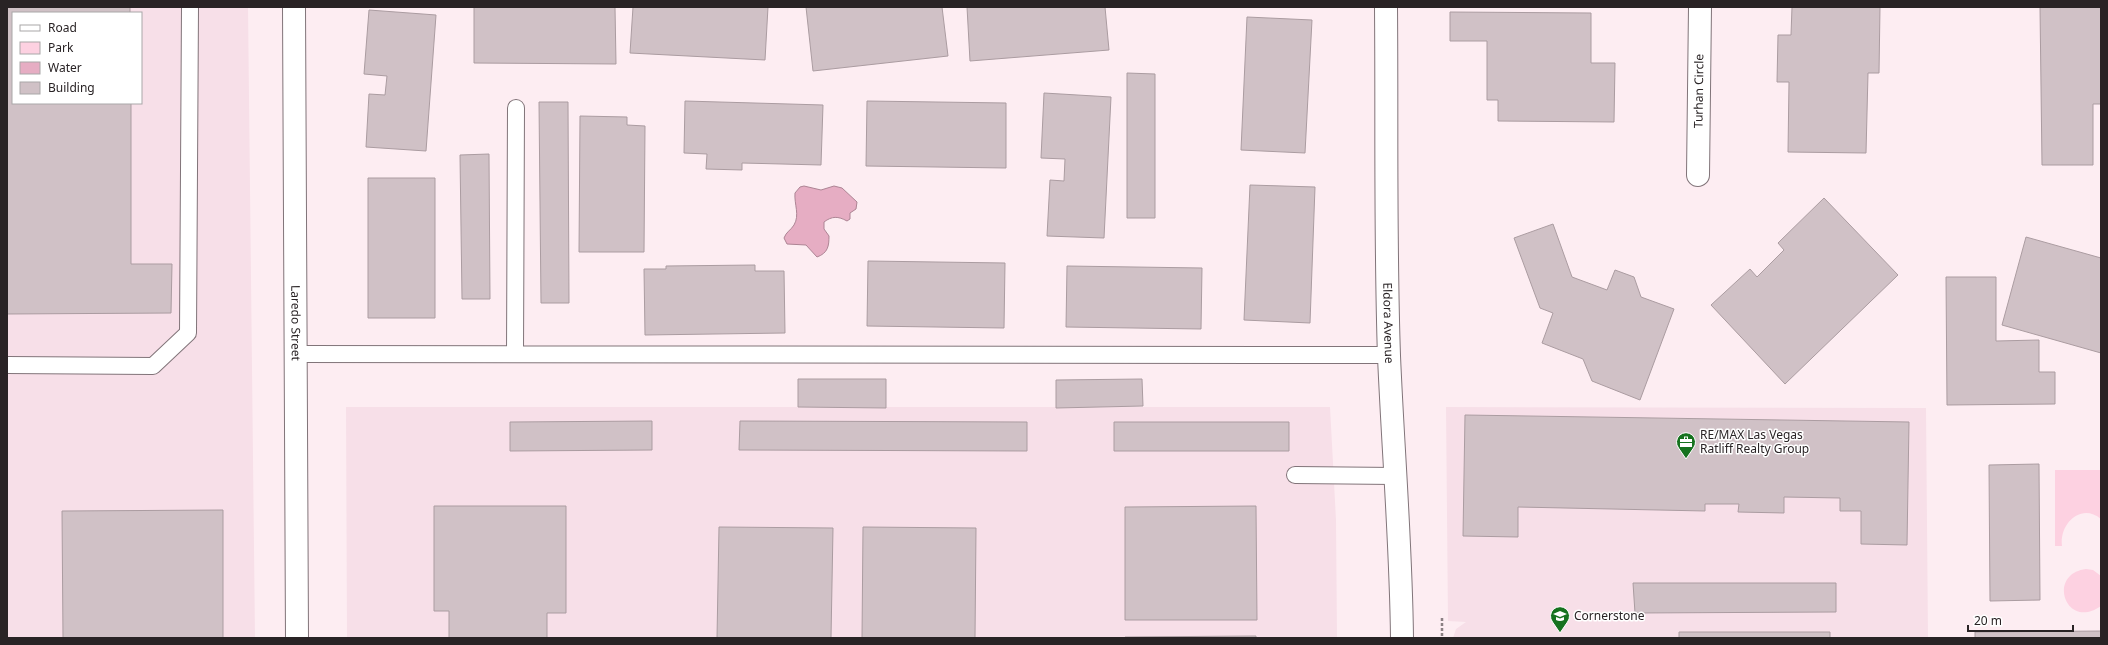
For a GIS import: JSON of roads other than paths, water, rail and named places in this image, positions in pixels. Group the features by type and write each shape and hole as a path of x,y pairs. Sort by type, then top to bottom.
{"street":[{"name":"Laredo Street","path":"294,7 297,638"},
{"name":"Eldora Avenue","path":"1386,7 1389,355 1401,564 1402,638"},
{"name":"Turhan Circle","path":"1698,175 1700,7"}],"lane":[{"path":"7,365 153,366 188,333 190,7"},
{"path":"516,108 516,354"},
{"path":"296,354 1389,355"},
{"path":"1295,475 1395,476"}],"water":[{"path":"804,186 821,190 834,186 842,188 857,202 856,209 850,213 850,219 847,221 835,217 824,222 824,229 829,236 828,246 824,253 817,257 806,245 787,244 784,238 793,227 797,217 795,193 800,187"}],"place":[{"name":"RE/MAX Las Vegas Ratliff Realty Group","path":"1686,459"},
{"name":"Cornerstone","path":"1560,633"}]}
